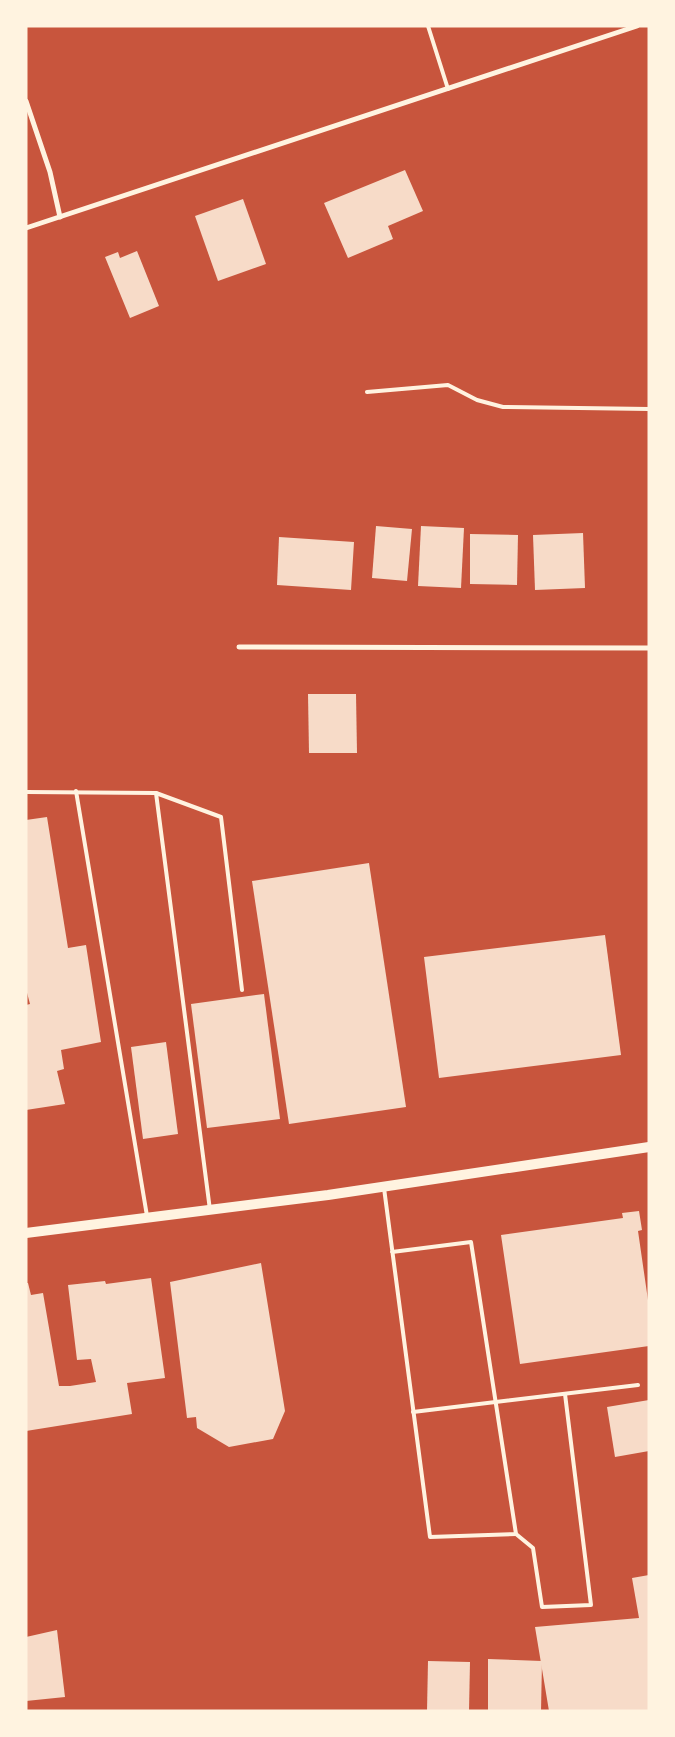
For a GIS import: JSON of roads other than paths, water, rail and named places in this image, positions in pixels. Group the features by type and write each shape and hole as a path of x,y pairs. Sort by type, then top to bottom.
{"main road":[{"path":"26,1232 383,1187 649,1147"}],"street":[{"path":"26,228 637,26"},
{"path":"26,101 50,172 60,217"},
{"path":"239,647 649,648"}],"lane":[{"path":"428,26 448,89"},
{"path":"367,392 448,385 477,400 504,407 649,409"},
{"path":"76,791 147,1218"},
{"path":"26,792 156,793 221,817 242,990"},
{"path":"156,793 210,1210"},
{"path":"383,1187 430,1537 516,1534 533,1548 542,1607 590,1605 565,1394"},
{"path":"392,1252 471,1242 516,1534"},
{"path":"414,1412 638,1385"}]}
